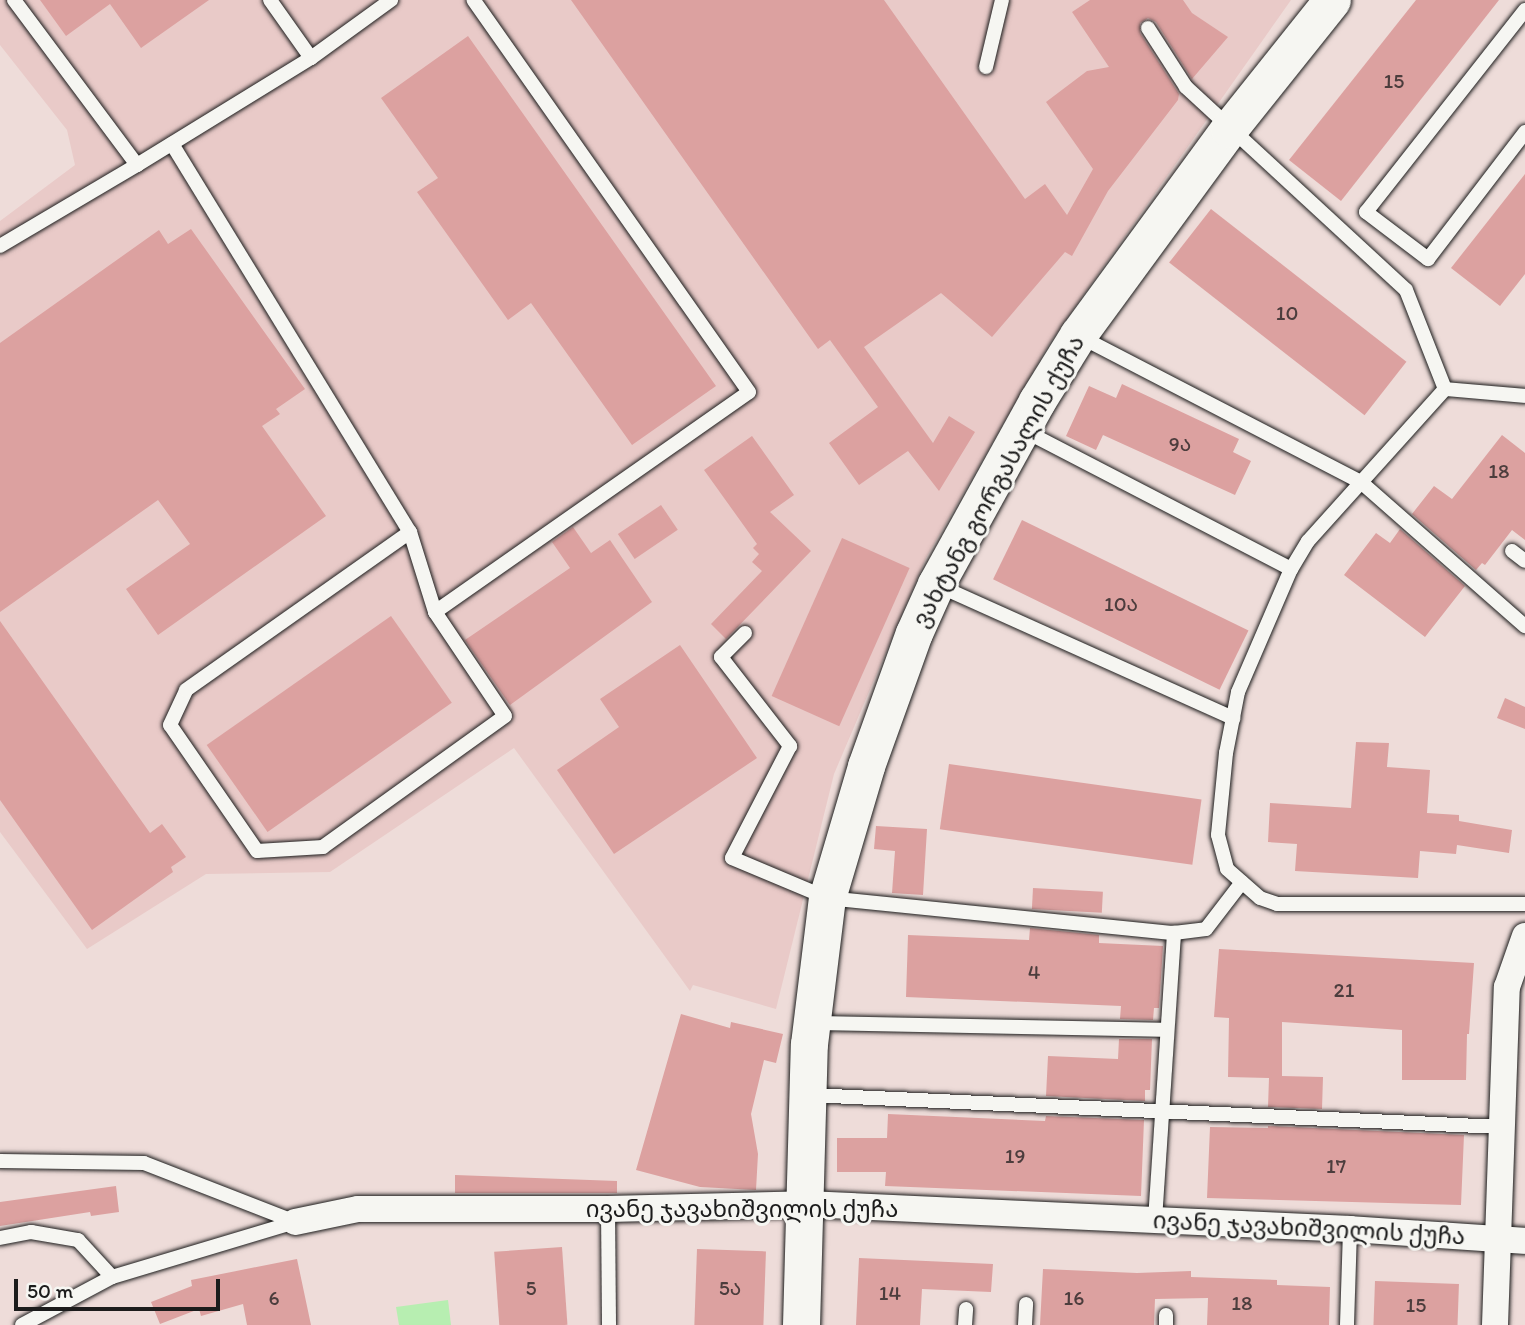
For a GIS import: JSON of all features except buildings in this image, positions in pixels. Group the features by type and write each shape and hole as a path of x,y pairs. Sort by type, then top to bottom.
{"street":[{"name":"ვახტანგ გორგასალის ქუჩა","path":"801,1325 811,1023 827,898 866,766 914,633 936,584 1021,430 1078,335 1229,129 1332,0"},
{"path":"1495,1325 1512,1240 1500,1127 1507,987 1525,936"},
{"name":"ივანე ჯავახიშვილის ქუჩა","path":"295,1222 358,1209 608,1209 806,1204 1350,1228 1512,1240"}],"lane":[{"path":"14,0 137,165"},
{"path":"270,0 311,58"},
{"path":"0,246 311,58 391,0"},
{"path":"435,612 749,392 474,0"},
{"path":"986,67 1002,0"},
{"path":"1525,10 1366,212 1428,258 1525,132"},
{"path":"1148,28 1186,87 1406,290 1445,389"},
{"path":"172,144 410,532 435,612 505,716 323,846 257,850 170,726 186,690 410,532"},
{"path":"1078,335 1362,483 1525,626"},
{"path":"1445,389 1525,396"},
{"path":"1445,389 1308,541 1291,569 1238,692 1217,835 1227,869 1260,898 1278,904 1525,904"},
{"path":"1021,430 1291,569"},
{"path":"1512,551 1525,561"},
{"path":"936,584 1233,718"},
{"path":"746,632 721,657 790,746 732,858 827,898 1174,933 1206,929 1242,882"},
{"path":"1156,1220 1174,933"},
{"path":"811,1023 1167,1030"},
{"path":"808,1094 1500,1127"},
{"path":"0,1161 144,1163 295,1222"},
{"path":"608,1209 609,1325"},
{"name":"ივანე ჯავახიშვილის ქუჩა","path":"22,1325 112,1277 295,1222"},
{"path":"1347,1325 1350,1228"},
{"path":"0,1238 31,1232 78,1240 112,1277"},
{"path":"1025,1325 1026,1304"},
{"path":"965,1325 966,1309"}],"shaded area":[{"path":"0,0 1291,0 1049,344 926,558 834,774 776,1009 693,985 690,991 514,748 330,872 206,874 87,949 0,832 0,221 75,165 67,130 0,45"}],"green space":[{"path":"448,1300 451,1325 399,1325 396,1307"}]}
